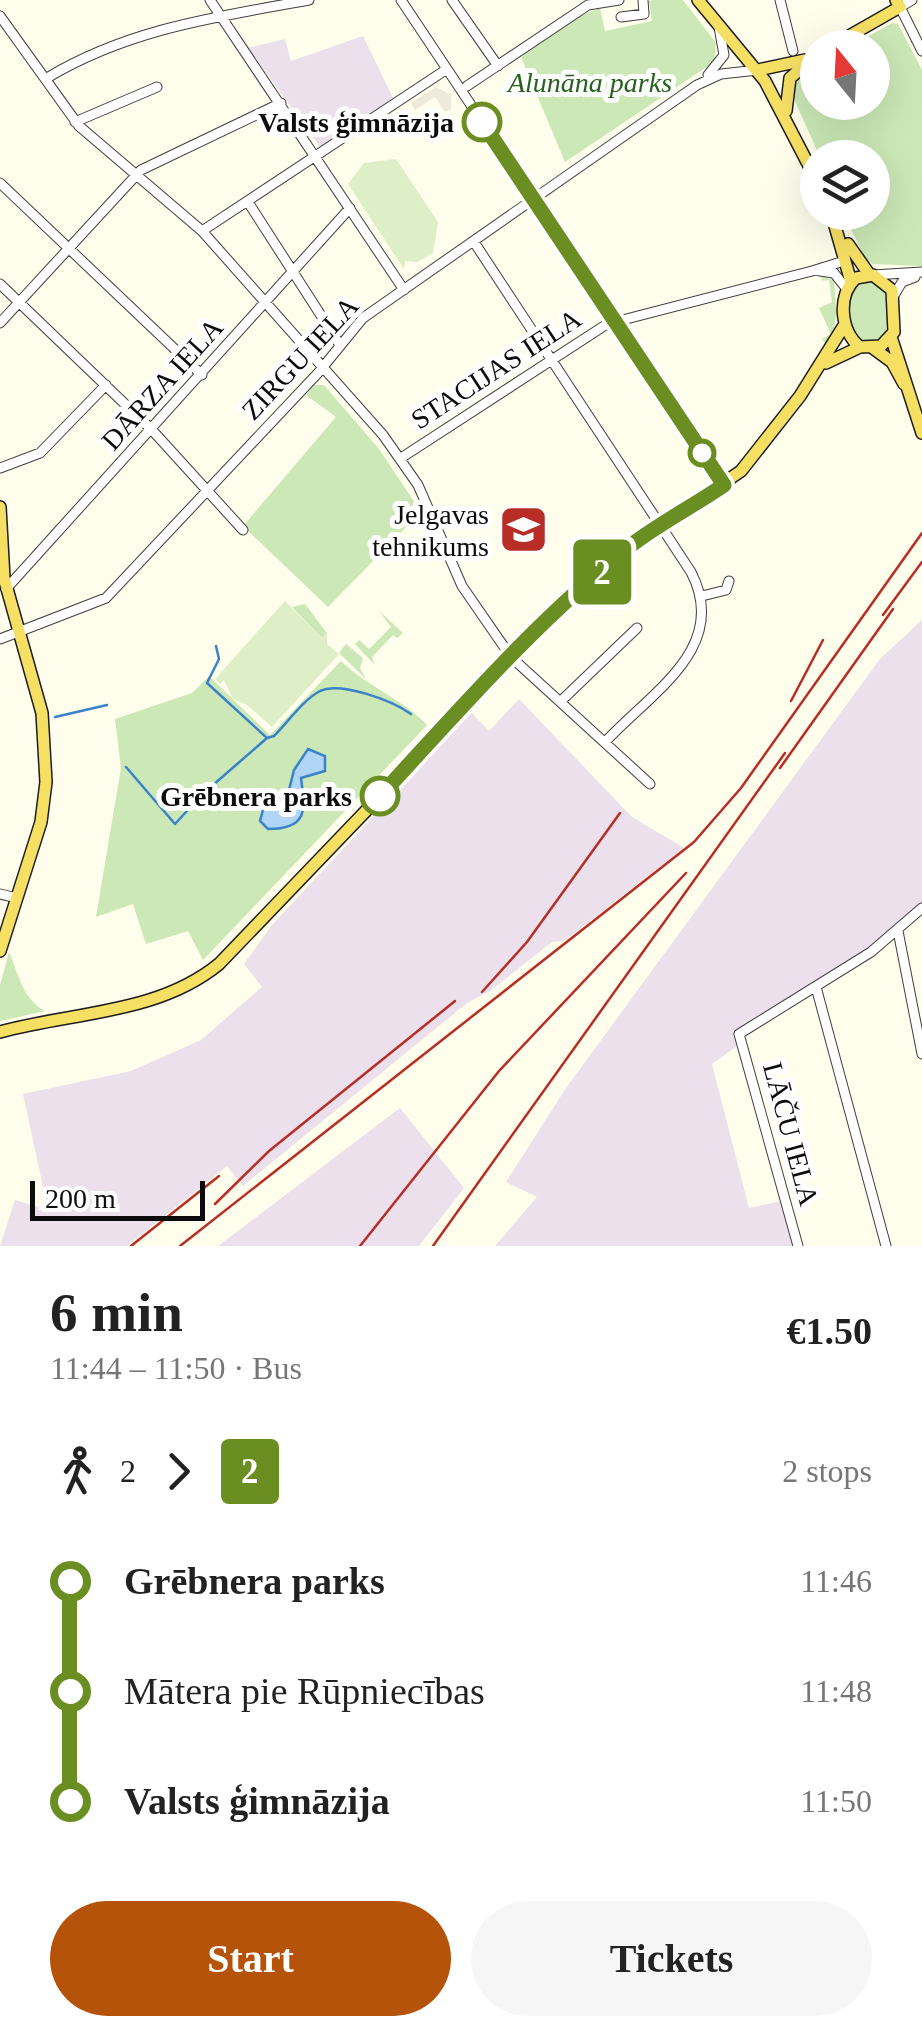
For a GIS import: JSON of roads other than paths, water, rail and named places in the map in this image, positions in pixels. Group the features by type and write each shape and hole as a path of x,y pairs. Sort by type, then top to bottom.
{"main road":[{"path":"698,0 758,70 800,145"},
{"path":"857,30 898,4"},
{"path":"758,70 800,62"},
{"path":"786,115 790,78 800,69"},
{"path":"839,230 845,254 849,338 892,362 911,396"},
{"path":"839,230 871,274 889,284 893,296 892,337 922,433"},
{"path":"848,285 871,274"},
{"path":"0,1032 155,1000 197,981 219,964 511,657 608,566 660,526 724,485 764,446 846,324"},
{"path":"816,373 830,359 892,337"},
{"path":"0,509 6,590 42,714 46,782 41,822 0,951"}],"street":[{"path":"210,0 404,290"},
{"path":"238,12 260,0"},
{"path":"47,78 104,46 238,12 308,0"},
{"path":"402,0 724,485"},
{"path":"452,0 498,66"},
{"path":"467,86 598,1 618,0"},
{"path":"621,17 644,14 643,0"},
{"path":"780,0 793,52"},
{"path":"912,0 898,4 922,51"},
{"path":"0,16 76,122 202,232 400,458 422,492 462,586 511,657 650,784"},
{"path":"697,85 724,54 719,25"},
{"path":"202,232 447,69"},
{"name":"ZIRGU IELA","path":"0,639 106,598 321,369 363,318 697,85 722,74 758,70"},
{"path":"76,122 157,87"},
{"path":"0,323 137,173 280,103"},
{"path":"0,183 202,375"},
{"path":"248,202 340,346"},
{"name":"DĀRZA IELA","path":"6,590 350,208"},
{"path":"474,242 702,596 704,626 693,649 606,741"},
{"name":"STACIJAS IELA","path":"400,458 614,321 812,271 842,262 845,254"},
{"path":"812,271 834,274 848,285"},
{"path":"871,274 922,274"},
{"path":"893,296 905,279 922,274"},
{"path":"0,284 152,430 243,530"},
{"path":"0,468 40,453 106,384"},
{"path":"702,596 726,590 729,581"},
{"path":"561,701 637,628"},
{"path":"0,894 18,898"},
{"path":"886,1246 816,987 898,931 922,908"},
{"path":"898,931 922,1054"},
{"name":"LĀČU IELA","path":"798,1246 739,1034 816,987"}],"water":[{"path":"308,749 325,756 325,771 301,778 303,808 298,821 268,829 260,821 263,810 289,790 294,770"}],"waterway":[{"path":"216,646 219,659 207,683 267,738 274,736 314,695 329,689 367,694 411,714"},
{"path":"55,717 107,705"},
{"path":"205,792 267,738"},
{"path":"126,767 175,824 197,800"}],"railway":[{"path":"180,1246 694,842 741,788 922,533"},
{"path":"883,615 922,562"},
{"path":"780,768 893,609"},
{"path":"791,701 823,640"},
{"path":"433,1246 785,753"},
{"path":"482,992 527,942 620,813"},
{"path":"360,1246 499,1071 686,873"},
{"path":"215,1204 269,1151 455,1001"},
{"path":"131,1246 219,1176"}],"place":[{"name":"Valsts ģimnāzija","path":"482,122"},
{"name":"Jelgavas tehnikums","path":"524,530"},
{"name":"Grēbnera parks","path":"380,796"}],"park label":[{"name":"Alunāna parks","path":"590,82"}]}
